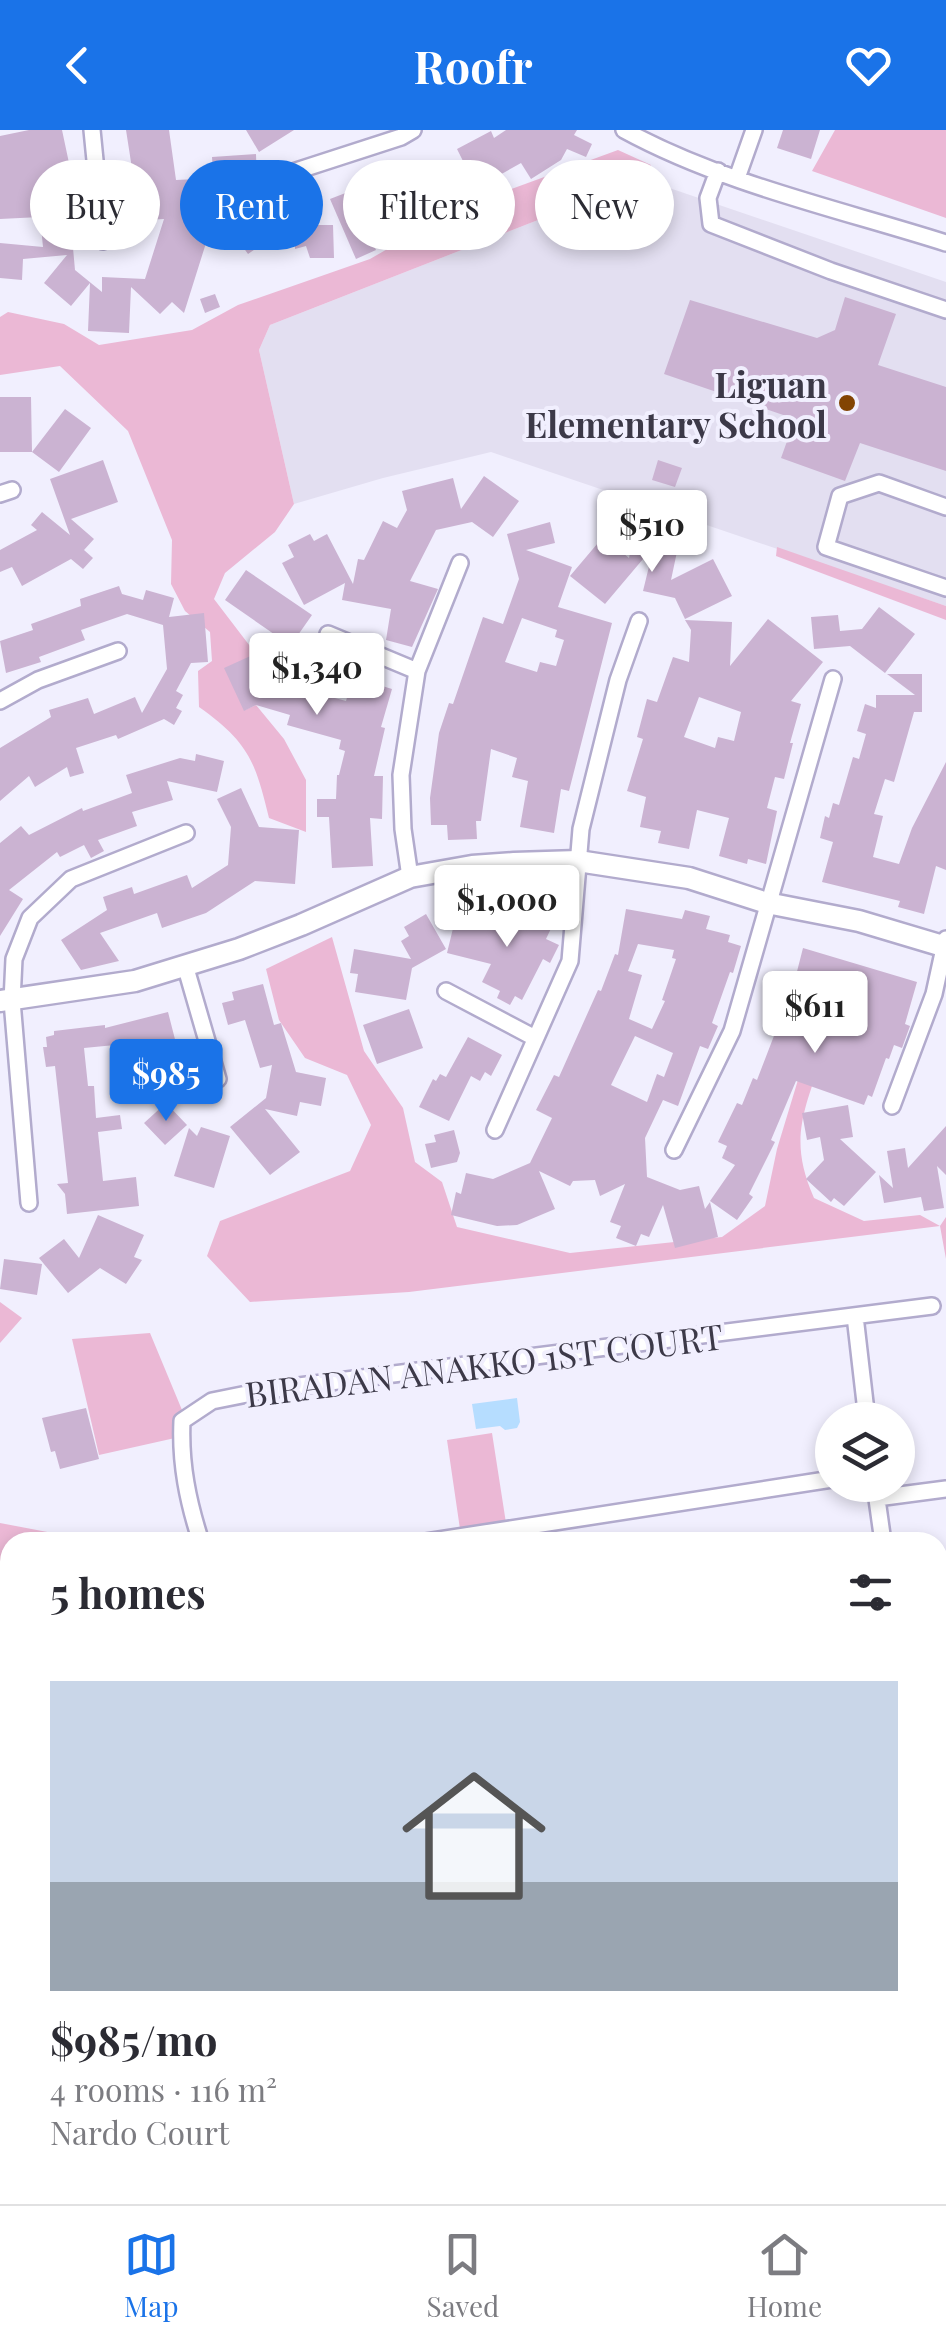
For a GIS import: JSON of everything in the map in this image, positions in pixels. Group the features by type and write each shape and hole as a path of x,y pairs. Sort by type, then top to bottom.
{"street":[{"path":"92,130 95,160"},
{"path":"323,163 413,130"},
{"path":"624,130 666,153 737,178 946,243"},
{"path":"737,178 754,130"},
{"path":"718,171 708,198 711,224 946,310"},
{"path":"946,507 879,483 840,496 826,547 946,588"},
{"path":"410,876 401,775 417,671 460,562"},
{"path":"495,1130 570,961 581,830 618,680 638,621"},
{"path":"328,634 417,671"},
{"path":"0,702 38,680 118,651"},
{"path":"674,1150 732,1031 833,679"},
{"path":"30,1203 6,1001 14,958 30,918 71,880 186,833"},
{"path":"6,1001 135,980 185,965 301,926 410,876 472,866 578,861 689,878 767,904 859,921 945,944 934,994 892,1106"},
{"path":"185,965 218,1080"},
{"path":"446,991 534,1038"},
{"path":"865,1402 855,1316 932,1306"},
{"name":"BIRADAN ANAKKO 1ST COURT","path":"198,1532 184,1484 182,1422 212,1401 267,1390 855,1316"},
{"path":"490,1532 815,1482"},
{"path":"915,1491 946,1490"},
{"path":"877,1502 882,1532"}],"shaded area":[{"path":"835,130 946,130 946,218 812,171"},
{"path":"618,150 640,160 591,160"},
{"path":"535,180 535,221 515,229 515,188"},
{"path":"674,190 946,282 946,606 491,452 294,504 259,350 270,325 462,250 515,250 515,229 535,221 535,250 674,250"},
{"path":"386,250 462,250 270,325 259,350 294,504 275,532 225,573 214,599 256,654 245,710 256,705 284,739 306,780 306,832 269,818 247,754 229,731 199,707 198,671 212,661 210,632 185,611 171,584 172,540 128,431 60,366 0,375 0,317 8,312 64,324 99,345 192,330 238,305"},
{"path":"777,547 946,606 946,620 776,556"},
{"path":"332,937 364,1051 403,1108 415,1162 442,1182 457,1227 570,1253 722,1237 765,1206 801,1070 821,1059 804,1112 800,1143 814,1198 864,1221 920,1215 940,1226 409,1292 250,1302 207,1256 220,1221 350,1171 371,1125 347,1075 305,1058 279,1020 266,969"},
{"path":"946,1217 946,1259 940,1226"},
{"path":"0,1302 22,1318 0,1343"},
{"path":"150,1333 182,1410 175,1438 99,1455 72,1339"},
{"path":"492,1433 506,1523 460,1529 447,1440"},
{"path":"0,1523 47,1532 0,1532"}],"water":[{"path":"517,1398 517,1428 476,1429 472,1404"}],"building":[{"path":"29,130 62,130 68,160 30,160 30,218 0,219 0,136"},
{"path":"126,130 169,130 176,180 180,180 180,250 204,250 184,313 172,302 160,314 131,287 129,333 88,331 90,283 71,306 44,283 67,255 23,259 22,280 0,278 0,243 30,246 30,250 73,250 75,270 102,292 102,277 145,279 154,250 160,250 164,219 160,219 160,160 131,160"},
{"path":"246,130 294,130 259,152"},
{"path":"506,130 577,130 574,135 592,144 586,157 567,149 561,160 535,160 535,176 531,179 521,163 515,166 515,160 462,160 457,149 491,131 494,138"},
{"path":"783,130 820,130 811,159 777,148"},
{"path":"256,154 256,160 212,160"},
{"path":"343,194 343,229 330,199"},
{"path":"323,225 333,225 334,258 310,258 307,250 323,250"},
{"path":"352,250 376,250 356,259"},
{"path":"215,294 220,307 205,313 200,299"},
{"name":"Liguan Elementary School","path":"845,297 896,314 878,365 946,387 946,471 860,443 845,481 781,458 795,419 664,374 690,300 817,338 835,330"},
{"path":"0,397 31,397 32,452 0,452"},
{"path":"65,409 91,428 59,472 32,452"},
{"path":"103,460 118,502 71,519 94,539 84,550 93,558 83,569 71,559 22,586 12,567 0,572 0,550 37,530 31,525 42,512 70,535 50,479"},
{"path":"658,460 682,468 675,487 652,480"},
{"path":"484,476 519,501 493,537 472,522 436,530 410,581 438,589 412,647 386,640 391,609 342,600 345,583 304,605 282,563 294,557 288,545 310,534 314,541 327,534 353,584 358,559 364,560 383,521 397,528 407,510 402,491 453,478 461,509"},
{"path":"550,522 555,543 526,550 572,567 558,607 612,623 569,791 561,789 554,833 520,827 528,781 512,777 517,758 491,749 481,821 476,821 477,839 448,840 447,825 431,825 430,798 439,733 483,617 503,624 519,579 507,534","holes":["522,618 557,630 555,637 564,640 556,666 540,662 537,672 505,662"]},
{"path":"603,537 629,558 633,537 678,547 671,580 713,559 732,596 685,619 675,598 643,591 654,546 605,604 570,576"},
{"path":"246,570 312,615 291,645 286,642 309,691 346,701 353,677 392,689 381,727 385,728 374,776 383,776 382,819 370,818 373,866 332,868 329,817 317,817 317,799 336,799 337,775 345,751 339,749 341,740 287,725 290,715 256,705 244,711 224,668 284,641 225,600"},
{"path":"119,586 122,594 143,600 146,590 174,598 169,617 204,613 208,662 191,663 176,691 183,695 176,708 182,711 174,725 164,719 118,739 116,735 76,748 84,773 70,777 67,767 35,787 29,776 0,801 0,748 51,717 49,710 88,698 94,714 135,697 142,713 167,669 163,625 127,614 81,630 85,640 39,657 41,662 6,673 0,641 33,630 31,624 81,606 80,599"},
{"path":"879,607 915,634 885,673 850,646 814,649 811,617 838,615 840,631 862,629"},
{"path":"768,619 823,662 791,701 801,704 784,779 775,777 767,808 777,811 766,864 748,859 747,864 719,856 729,818 697,810 689,849 658,843 661,831 640,827 646,797 627,791 643,739 637,737 647,699 657,702 673,657 689,662 691,630 685,620 732,622 730,666","holes":["699,697 741,712 734,741 718,737 715,748 684,737"]},
{"path":"887,674 922,674 922,712 914,712 894,782 885,779 874,814 883,816 873,857 899,864 912,828 946,762 946,870 936,866 924,914 898,907 900,901 822,882 833,842 820,838 825,816 829,818 833,803 839,805 853,757 859,759 866,734 857,731 865,704 876,708 876,695 915,695"},
{"path":"196,754 224,761 217,792 167,781 173,800 132,812 137,826 98,840 104,851 91,858 84,845 60,857 57,852 9,890 23,899 0,936 0,843 21,826 29,835 82,808 83,811 132,793 126,775 180,758 195,761"},
{"path":"241,788 259,827 299,830 295,884 255,881 206,913 162,928 157,913 100,933 119,961 81,970 61,940 107,910 103,897 132,887 134,894 187,875 192,888 228,865 231,827 217,799"},
{"path":"521,903 555,920 546,939 559,945 550,963 543,959 522,1000 515,996 510,1005 497,998 500,991 482,982 491,964 447,953 456,916 507,932"},
{"path":"626,909 682,919 685,910 710,916 706,929 730,935 728,942 741,946 712,1023 718,1026 708,1049 700,1046 678,1106 663,1100 645,1138 647,1177 680,1190 699,1186 705,1209 710,1202 718,1237 675,1248 663,1205 649,1237 641,1234 636,1246 616,1238 621,1226 610,1222 625,1184 600,1196 595,1180 573,1181 570,1186 539,1171 555,1209 517,1225 497,1226 451,1215 456,1192 461,1194 466,1173 493,1179 530,1163 552,1118 536,1110 554,1075 559,1077 615,954 618,955","holes":["638,944 674,950 672,958 676,959 662,1000 665,1001 652,1029 629,1019 642,975 628,971","635,1036 673,1053 664,1077 657,1074 647,1102 611,1085"]},
{"path":"426,914 446,949 412,968 406,1000 355,992 358,974 350,973 354,949 411,959 401,941 409,936 404,927"},
{"path":"803,948 917,982 905,1024 910,1026 902,1048 894,1045 889,1059 886,1058 872,1097 868,1095 864,1105 796,1081 771,1140 775,1142 749,1194 753,1197 737,1220 710,1201 735,1165 722,1158 727,1146 718,1142 737,1103 742,1105 753,1078 757,1080 777,1028 768,1025 780,991 791,995"},
{"path":"263,984 274,1025 281,1023 296,1072 326,1078 321,1106 300,1102 297,1116 265,1109 300,1152 270,1175 230,1127 266,1098 272,1065 260,1068 245,1020 228,1025 222,1003 234,1000 232,992"},
{"path":"409,1009 423,1048 377,1064 363,1025"},
{"path":"168,1012 178,1051 196,1045 205,1075 138,1096 125,1055 118,1056 115,1045 84,1048 88,1086 94,1086 96,1118 120,1115 122,1129 98,1132 103,1181 136,1177 139,1206 67,1214 65,1194 57,1184 68,1183 55,1066 46,1067 46,1037 54,1035 54,1031 105,1028"},
{"path":"468,1037 502,1055 491,1076 485,1072 480,1081 471,1076 449,1121 419,1107 433,1079 436,1081 440,1074 446,1077"},
{"path":"166,1103 187,1125 165,1145 144,1123"},
{"path":"848,1105 853,1137 840,1139 876,1172 844,1206 834,1198 831,1202 806,1179 824,1160 820,1137 807,1140 802,1113"},
{"path":"946,1126 946,1175 937,1166 944,1208 924,1211 921,1197 884,1203 879,1175 893,1188 887,1151 905,1148 908,1168"},
{"path":"201,1127 230,1136 214,1188 174,1176 189,1128 197,1136"},
{"path":"454,1130 460,1153 457,1162 431,1168 425,1144 436,1142 434,1135"},
{"path":"98,1215 144,1235 134,1257 142,1260 126,1284 100,1268 68,1293 39,1258 64,1239 79,1258"},
{"path":"4,1259 42,1264 37,1295 0,1289"},
{"path":"86,1408 99,1459 60,1469 42,1418"}],"place":[{"name":"Liguan Elementary School","path":"847,403"}]}
